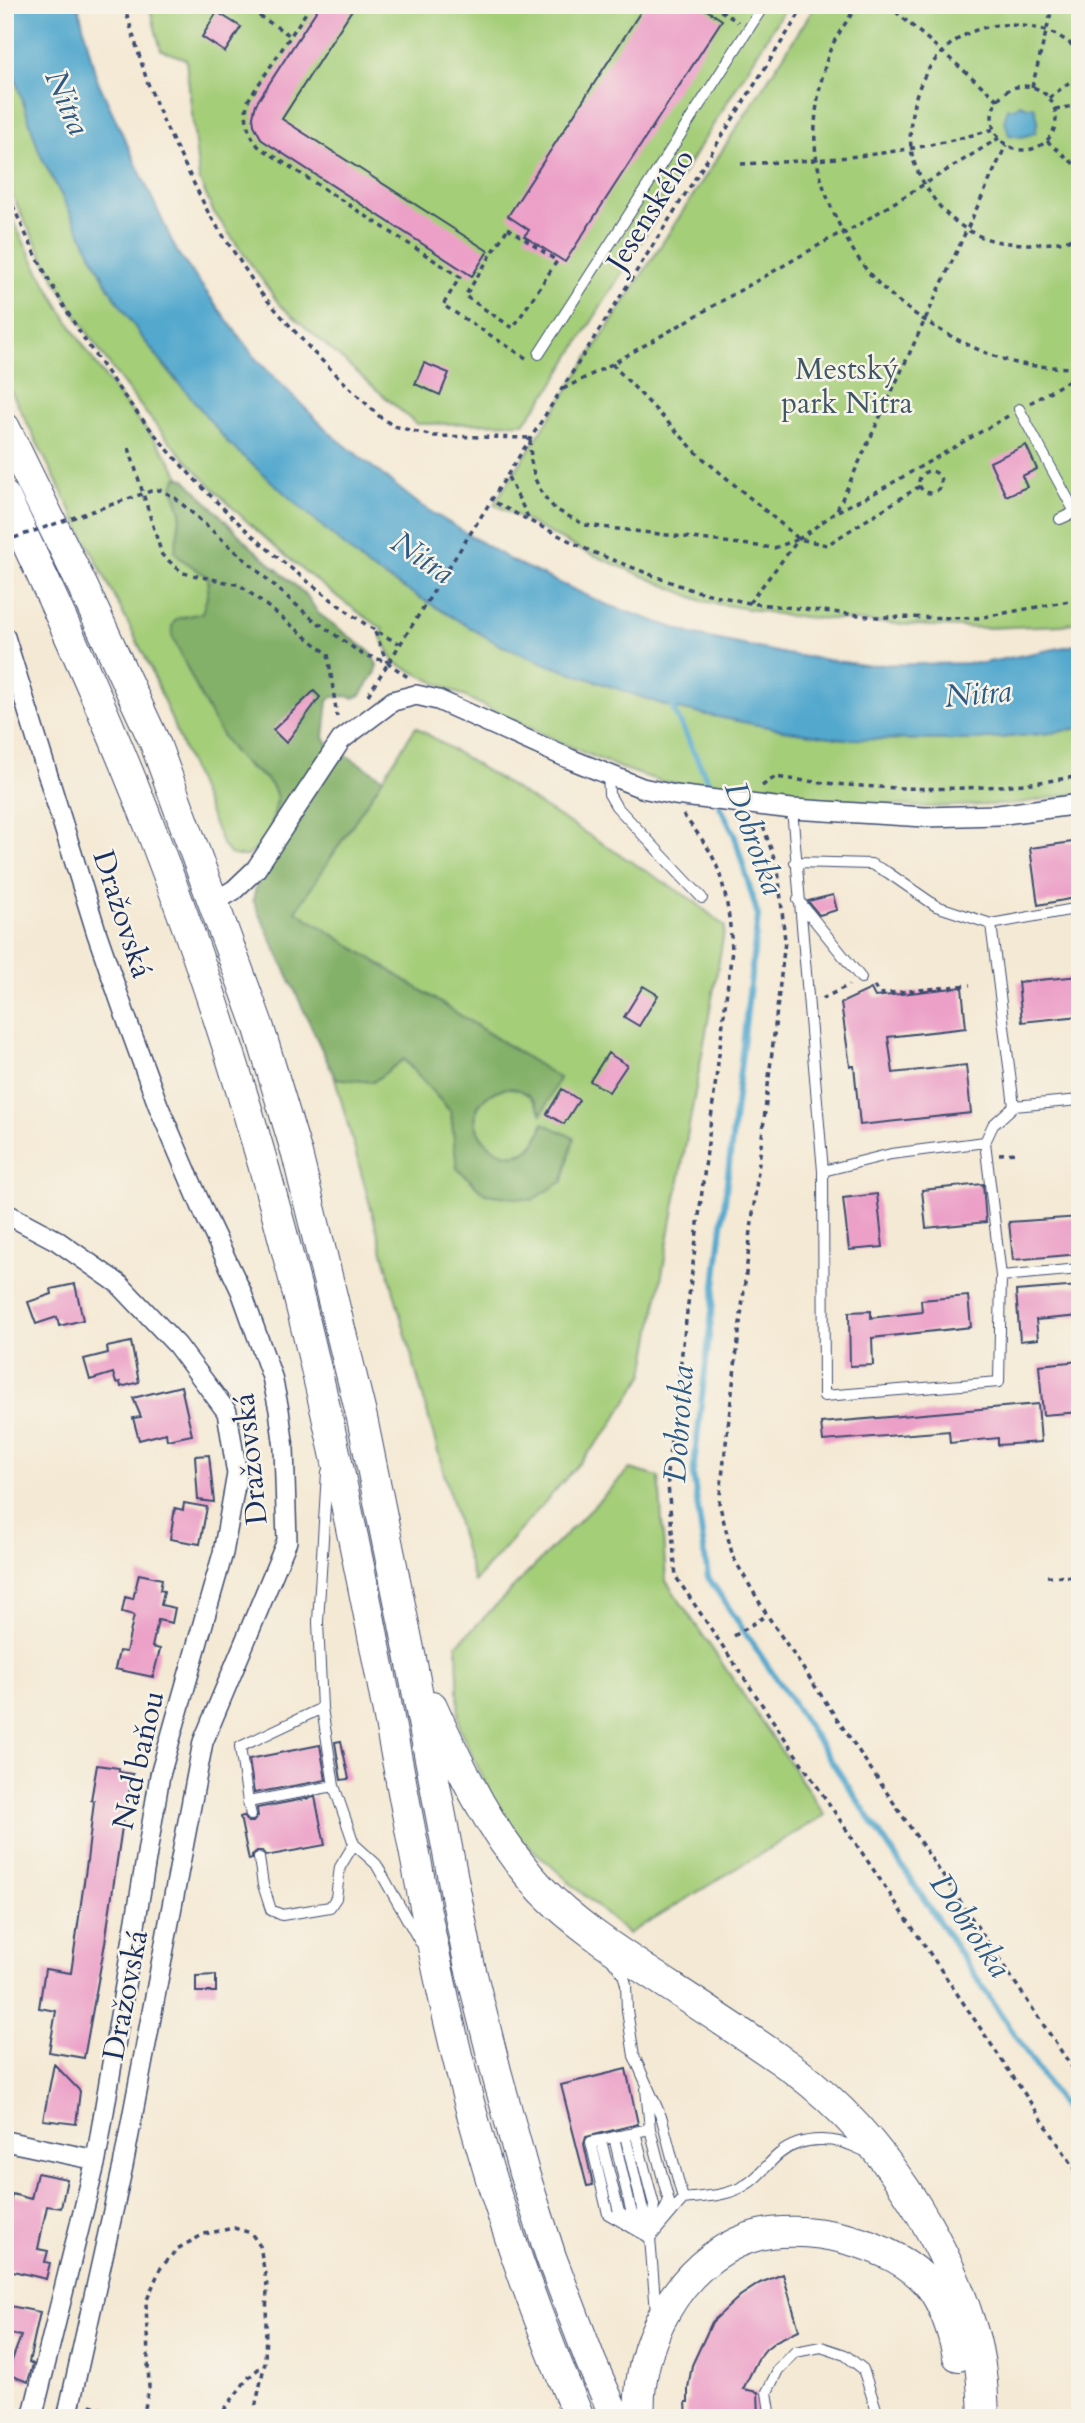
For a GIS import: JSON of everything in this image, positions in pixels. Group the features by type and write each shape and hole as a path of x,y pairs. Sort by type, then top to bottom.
{"main road":[{"path":"5,428 83,586 155,743 258,1025 297,1154 362,1418 469,1963 496,2071 551,2257 591,2362 616,2418"},
{"path":"5,497 104,713 156,841 242,1092 283,1231 330,1430 438,1972 479,2138 500,2208 579,2418"},
{"path":"412,1664 462,1773 495,1831 541,1889 584,1928 782,2060 819,2089 853,2121 884,2162 934,2238 960,2295 973,2331 982,2378 984,2418"},
{"path":"640,2418 643,2371 657,2327 680,2288 697,2270 725,2249 749,2238 776,2232 805,2231 836,2235 883,2253 908,2266 930,2287 953,2332 969,2418"}],"street":[{"name":"Dražovská","path":"5,637 97,934 129,1027 158,1105 242,1291 259,1338 279,1410 285,1462 287,1541 203,1742 123,2166 69,2408"},
{"path":"214,902 234,890 256,869 341,740 393,701 416,695 438,700 642,788 671,794 792,809 955,818 1080,804"},
{"name":"Nad baňou","path":"5,1213 56,1240 119,1284 177,1345 227,1412 237,1474 223,1553 160,1775 96,2160 32,2418"},
{"path":"5,2141 96,2160"}],"lane":[{"path":"536,358 764,5"},
{"path":"1019,409 1078,511 1059,520"},
{"path":"608,774 609,794 616,806 702,898"},
{"path":"792,809 823,1171 824,1396 999,1382 1001,1276 985,1142 993,1125 1014,1106 1080,1100"},
{"path":"795,862 871,864 936,906 990,925 1080,908"},
{"path":"798,900 861,978"},
{"path":"990,925 1014,1106"},
{"path":"823,1171 891,1154 985,1142"},
{"path":"1001,1276 1080,1269"},
{"path":"330,1430 318,1622 322,1708 334,1786 354,1844 376,1864 438,1972"},
{"path":"251,1815 240,1747 322,1708"},
{"path":"248,1802 334,1786"},
{"path":"258,1858 271,1910 282,1915 330,1907 336,1898 340,1867 354,1844"},
{"path":"584,1928 596,1947 615,1962 623,1974 634,2056 662,2119 683,2199"},
{"path":"645,2080 650,2129 669,2202 650,2238"},
{"path":"650,2129 591,2142 608,2214 650,2238"},
{"path":"625,2135 631,2210 650,2238"},
{"path":"625,2135 654,2205 650,2238 657,2327"},
{"path":"650,2238 683,2199 723,2195 748,2184 781,2152 809,2139 848,2143 884,2162"},
{"path":"771,2418 767,2392 778,2370 795,2352 821,2347 845,2355 863,2369 879,2418"}],"path":[{"path":"124,5 147,81 209,214 260,292 314,353 380,417 394,426 433,436 530,438 533,470 543,495 555,509 585,525 774,548 799,539"},
{"path":"243,5 290,36"},
{"path":"311,5 247,102 247,125 258,146 460,278 443,304 536,358"},
{"path":"712,5 721,8 749,29"},
{"name":"Jesenského","path":"387,662 508,477 530,438 805,5"},
{"path":"857,5 828,54 816,114 817,161 826,193 842,232 878,283 925,320 965,345 1009,362 1080,369"},
{"path":"888,5 998,100"},
{"path":"1032,88 1053,5"},
{"path":"1080,52 1048,30 1010,24 978,29 958,39 942,53 919,83 911,109 911,150 923,183 942,210 967,230 994,241 1020,244 1071,240 1080,234"},
{"path":"1049,98 1080,74"},
{"path":"1013,88 1032,88 1049,98 1055,109 1055,126 1047,141 1027,150 1006,145 999,138 992,119 998,100 1013,88"},
{"path":"1055,109 1080,105"},
{"path":"741,164 817,161 911,150 945,144 994,129"},
{"path":"561,390 612,365 842,232 845,233 874,217 923,183 999,138"},
{"path":"1047,141 1080,169"},
{"path":"836,512 1006,145"},
{"path":"5,187 55,291 105,369 153,430 204,489 291,569 375,632 399,643"},
{"path":"508,228 557,261 513,328 465,296 508,228"},
{"path":"612,365 699,455 799,539 827,545 920,486"},
{"path":"749,603 799,539 836,512 1080,374"},
{"path":"129,448 162,555 183,573 240,585 328,654 341,740"},
{"path":"928,472 935,472 941,481 940,488 931,494 924,492 920,486 921,476 928,472"},
{"path":"508,477 530,521"},
{"path":"5,541 151,491 161,490 174,497 310,617 362,654 387,662"},
{"path":"496,503 590,551 692,590 749,603 877,617 978,618 1080,599"},
{"path":"375,632 387,662"},
{"path":"1080,776 1007,786 912,789 825,784 775,777 753,793 778,869 785,942 719,1503 733,1557 767,1615 1080,2079"},
{"path":"671,794 709,849 724,890 732,950 667,1473 676,1577 1080,2176"},
{"path":"808,1006 861,978 875,987 879,994 970,985"},
{"path":"1047,1576 1080,1577"},
{"path":"734,1636 767,1615"},
{"path":"143,2418 149,2388 146,2302 160,2269 177,2249 204,2234 234,2228 251,2233 260,2246 267,2286 265,2362 253,2418"},
{"path":"218,2418 248,2378 265,2362"},
{"path":"69,2408 131,2418"}],"green space":[{"path":"149,5 787,5 552,386 524,423 416,424 280,305 213,211 199,179 186,59 161,50"},
{"name":"Mestský park Nitra","path":"816,5 1080,5 1080,621 1063,625 986,628 911,625 789,616 702,601 579,549 494,504"},
{"path":"5,47 40,154 109,288 140,335 175,380 368,567 500,645 673,708 783,730 845,739 977,740 1080,728 1080,793 1015,804 926,807 809,800 717,786 663,782 618,767 557,741 395,663 381,637 383,629 331,592 281,551 233,508 188,462 146,413 107,361 72,307 40,251 5,174"},
{"path":"5,205 41,275 82,343 180,477 176,478 173,488 181,512 175,551 180,558 208,577 208,594 202,613 183,617 224,738 244,764 271,783 277,791 269,835 247,856 230,854 223,846 150,667 5,379"},
{"path":"176,477 185,479 248,544 307,596 318,613 370,652 377,665 376,672 361,695 354,698 332,697 328,701 324,737 329,745 383,778 296,911 559,1078 542,1114 528,1095 509,1088 494,1092 479,1105 475,1120 480,1135 491,1146 505,1153 521,1153 534,1144 543,1123 574,1138 563,1181 532,1200 485,1194 457,1168 451,1112 404,1059 373,1082 335,1078 253,900 277,801 276,793 267,780 242,761 227,743 172,636 172,626 176,619 202,613 208,594 208,577 180,558 175,551 181,512 173,488"},
{"path":"416,727 694,901 725,927 644,1374 607,1432 474,1582 335,1078 373,1082 403,1059 451,1112 457,1168 532,1200 543,1123 534,1144 520,1153 505,1153 491,1146 480,1135 476,1120 479,1105 494,1092 509,1088 528,1095 541,1113 559,1078 296,911"},
{"path":"630,1469 659,1477 666,1581 825,1815 628,1934 504,1824 459,1727 457,1645"}],"water":[{"name":"Nitra","path":"5,5 78,5 96,77 177,252 256,359 331,434 420,505 510,560 605,604 695,635 786,654 864,665 983,663 1080,644 1080,728 977,740 845,739 783,730 673,708 500,645 368,567 229,444 140,335 109,288 40,154 5,47"},
{"path":"1020,104 1034,106 1038,120 1035,133 1022,137 1009,135 1005,121 1007,108 1015,108"}],"building":[{"path":"320,5 355,5 282,119 488,251 472,276 262,140 254,125 256,104"},
{"path":"645,5 699,5 722,20 565,262 524,236 529,230 508,216"},
{"path":"217,12 241,27 225,52 202,37"},
{"path":"424,363 449,373 440,395 415,384"},
{"path":"1026,445 1037,469 1022,476 1027,487 1006,496 990,462"},
{"path":"314,691 320,697 286,743 273,730"},
{"path":"1080,841 1080,897 1038,905 1030,848"},
{"path":"833,895 837,910 819,915 808,901"},
{"path":"1080,976 1080,1016 1022,1022 1018,982"},
{"path":"643,986 658,995 639,1026 624,1017"},
{"path":"962,987 966,1028 888,1037 893,1073 966,1065 971,1113 860,1125 854,1066 850,1066 841,1003 871,989 875,997"},
{"path":"608,1053 627,1065 609,1092 590,1081"},
{"path":"562,1089 579,1100 564,1124 547,1114"},
{"path":"983,1184 986,1222 926,1228 922,1190"},
{"path":"877,1194 883,1247 849,1250 843,1198"},
{"path":"1080,1217 1080,1254 1013,1260 1009,1222"},
{"path":"75,1284 83,1320 59,1326 57,1317 36,1324 28,1302 52,1294 51,1289"},
{"path":"1080,1286 1080,1316 1036,1320 1038,1339 1020,1341 1016,1291"},
{"path":"968,1296 971,1327 872,1338 873,1365 850,1366 849,1312 871,1311 871,1318 922,1312 921,1300"},
{"path":"131,1342 139,1382 121,1387 120,1382 116,1383 113,1373 90,1380 84,1359 108,1353 107,1347"},
{"path":"1080,1361 1080,1412 1043,1415 1039,1365"},
{"path":"181,1386 192,1435 167,1440 166,1433 139,1440 133,1418 141,1417 133,1398"},
{"path":"1038,1404 1041,1442 998,1445 998,1438 950,1443 949,1431 823,1441 821,1423"},
{"path":"209,1455 214,1502 198,1500 195,1456"},
{"path":"184,1503 207,1507 200,1544 170,1539 175,1508 183,1510"},
{"path":"139,1574 162,1579 160,1590 164,1591 161,1605 175,1608 172,1623 158,1620 152,1647 160,1649 153,1677 115,1669 119,1651 126,1652 134,1615 122,1612 125,1597 133,1599"},
{"path":"341,1741 349,1779 341,1780 335,1742"},
{"path":"320,1745 326,1780 254,1793 249,1759"},
{"path":"97,1765 119,1768 119,1772 133,1774 84,2058 49,2052 56,2011 39,2008 45,1969 71,1973"},
{"path":"315,1797 325,1845 266,1856 262,1851 257,1851 249,1860 240,1817 244,1816 248,1822 253,1822 258,1816 257,1808"},
{"path":"216,1975 216,1992 196,1992 196,1976"},
{"path":"54,2064 80,2091 76,2124 43,2120"},
{"path":"626,2069 638,2124 586,2137 584,2144 593,2185 587,2186 561,2085"},
{"path":"37,2173 67,2179 61,2208 47,2206 38,2249 48,2251 45,2262 50,2263 46,2279 5,2269 5,2229 12,2194 31,2199"},
{"path":"783,2274 799,2330 766,2349 743,2389 758,2392 759,2418 687,2418 686,2402 692,2365 712,2322 740,2296 760,2283"},
{"path":"10,2306 40,2312 29,2362 33,2364 28,2382 7,2374 21,2336 5,2333 5,2314 8,2315"}],"waterway":[{"name":"Dobrotka","path":"670,702 715,796"},
{"name":"Dobrotka","path":"720,806 734,834 758,916 693,1474 708,1577 1080,2132"}]}
